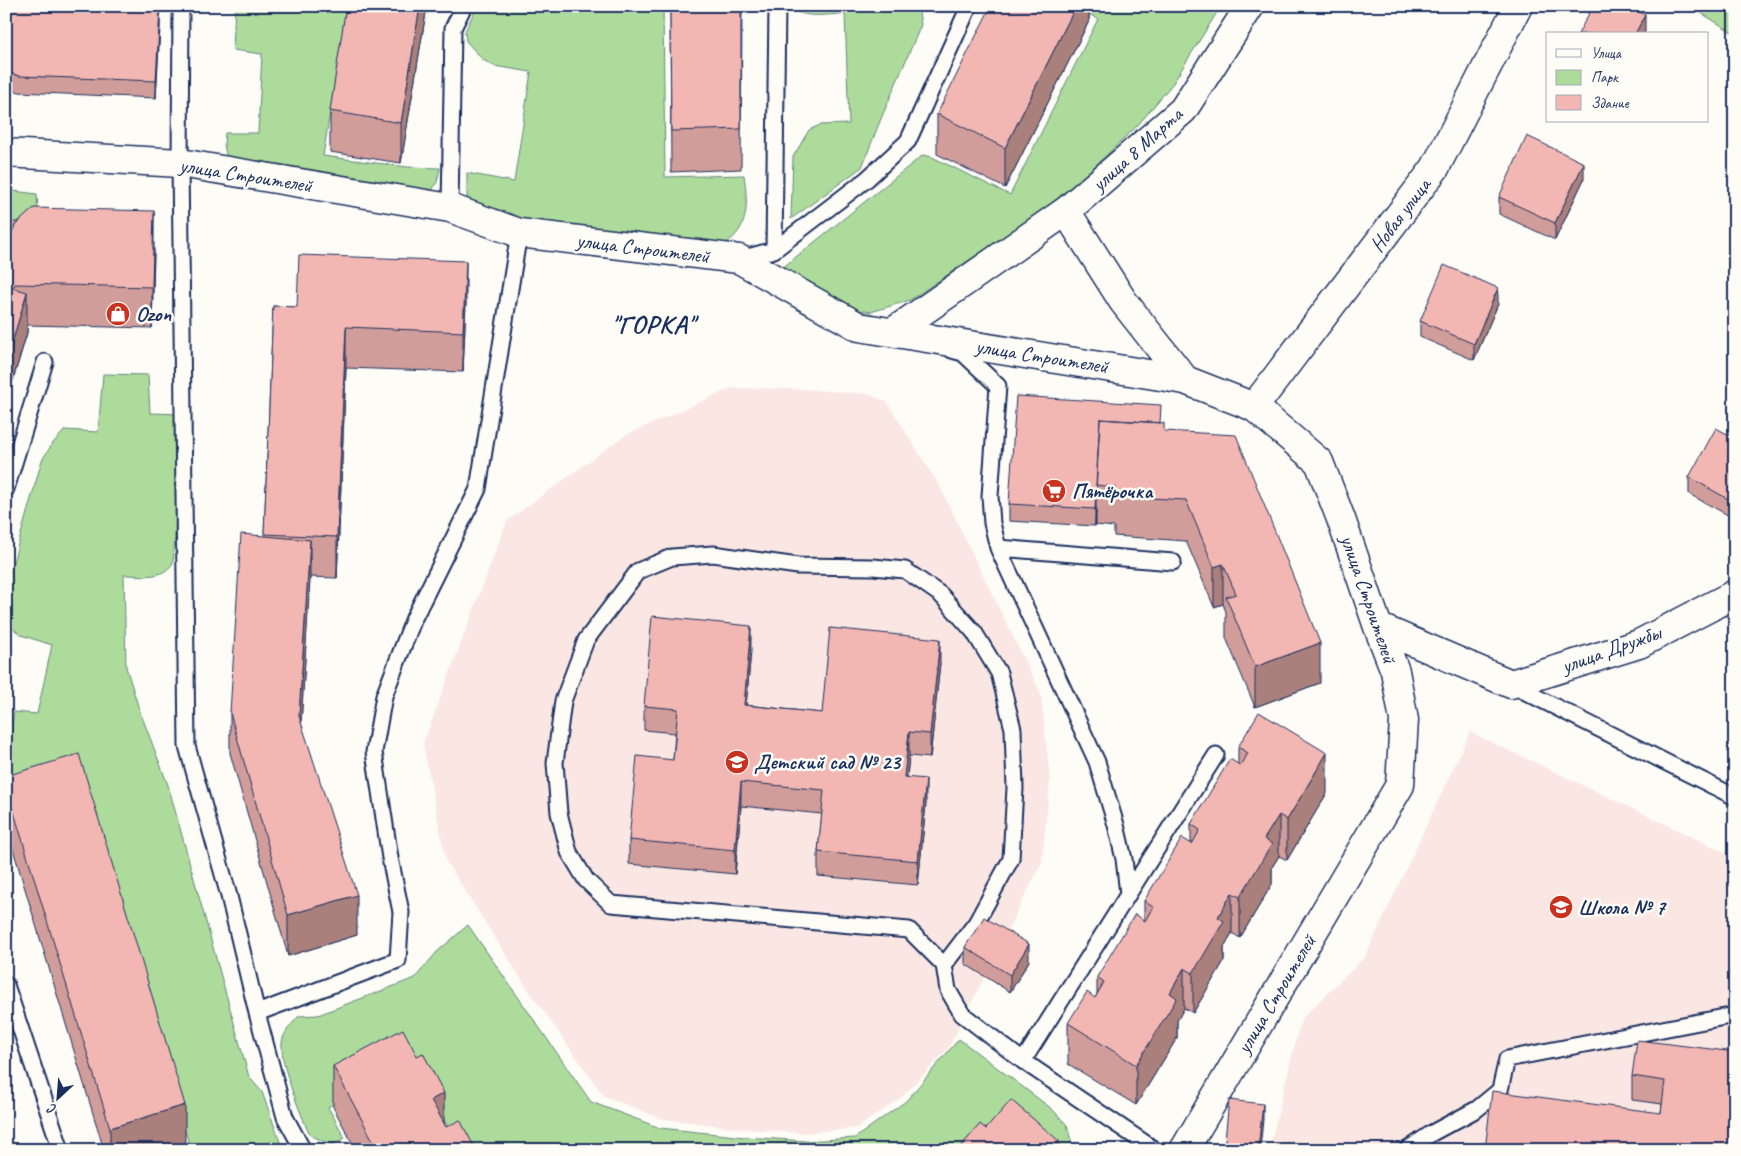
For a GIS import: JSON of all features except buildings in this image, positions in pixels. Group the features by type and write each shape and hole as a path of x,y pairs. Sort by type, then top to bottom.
{"street":[{"name":"улица 8 Марта","path":"893,332 1066,211 1183,110 1250,6"},
{"name":"Новая улица","path":"1254,406 1436,168 1518,6"},
{"name":"улица Строителей","path":"6,153 180,163 450,208 518,233 739,259 859,327 1185,380 1254,406 1319,462 1341,519 1395,671 1404,720 1400,785 1184,1150"},
{"path":"1066,211 1122,301 1185,380"},
{"name":"улица Дружбы","path":"1511,684 1639,644 1735,594"},
{"path":"1378,627 1511,684"}],"lane":[{"path":"181,6 180,163 187,746 229,896 257,1013 285,1117 303,1150"},
{"path":"450,208 453,28 464,6"},
{"path":"774,250 777,6"},
{"path":"739,259 774,250 867,179 908,141 967,11 966,6"},
{"path":"257,1013 398,960 401,912 390,858 374,752 384,696 414,618 478,489 518,233"},
{"path":"893,332 964,353 998,386 990,496 992,523 998,548 1097,762 1124,859 1128,894"},
{"path":"6,489 45,362"},
{"path":"998,548 1173,562"},
{"path":"944,965 976,923 1011,859 1015,788 1013,729 1000,673 974,632 941,595 905,570 798,566 713,554 672,557 638,572 586,640 562,701 555,763 559,813 569,852 586,880 611,904 909,930 944,965 948,990 962,1014 1023,1061 1155,1150"},
{"path":"1511,684 1735,797"},
{"path":"1023,1061 1216,755"},
{"path":"6,985 61,1150"},
{"path":"1407,1150 1432,1133 1477,1109 1500,1090 1507,1059 1735,1015"},
{"path":"1429,1150 1432,1133"}],"shaded area":[{"name":"Детский сад № 23","path":"732,388 802,389 868,394 887,402 940,487 1041,694 1050,780 1042,862 948,1049 902,1097 857,1128 803,1133 746,1129 663,1119 604,1096 527,988 446,861 423,744 507,521 624,436"},
{"name":"Школа № 7","path":"1470,732 1735,857 1735,1150 1269,1150 1301,1019 1365,957"}],"green space":[{"path":"235,6 347,6 323,156 407,167 440,168 437,182 428,197 227,159 224,145 225,133 258,133 262,54 233,50"},
{"path":"477,6 663,6 665,177 744,175 746,211 741,228 735,235 728,242 710,250 504,220 467,204 467,173 514,182 531,72 494,66 483,60 466,41 465,31"},
{"path":"793,6 918,6 921,25 862,167 791,219 793,157 809,130 820,125 849,124 845,14 805,14 793,10"},
{"path":"1073,6 1221,6 1173,83 1138,125 1090,171 1059,200 910,300 871,312 837,306 776,273 923,155 932,157 1010,195 1098,19"},
{"path":"1690,6 1735,6 1735,34"},
{"path":"6,190 37,194 39,233 6,241"},
{"path":"103,374 148,375 150,413 183,414 173,563 163,572 157,574 145,576 124,575 126,667 139,709 168,785 249,1077 262,1092 283,1150 191,1150 80,787 6,812 6,763 14,712 37,714 52,645 21,635 10,626 6,620 6,587 42,460 53,443 65,430 98,432"},
{"path":"468,925 591,1102 660,1128 806,1141 855,1138 906,1101 959,1039 1052,1109 1067,1125 1072,1150 461,1150 426,1087 404,1064 328,1107 345,1138 332,1145 312,1136 307,1129 284,1062 282,1042 289,1027 299,1016 318,1015 415,978 437,952"}],"place":[{"name":"Ozon","path":"118,314"},
{"name":"Пятёрочка","path":"1054,491"},
{"name":"Детский сад № 23","path":"737,762"},
{"name":"Школа № 7","path":"1561,907"}],"district":[{"name":"\"ГОРКА\"","path":"653,324"}]}
